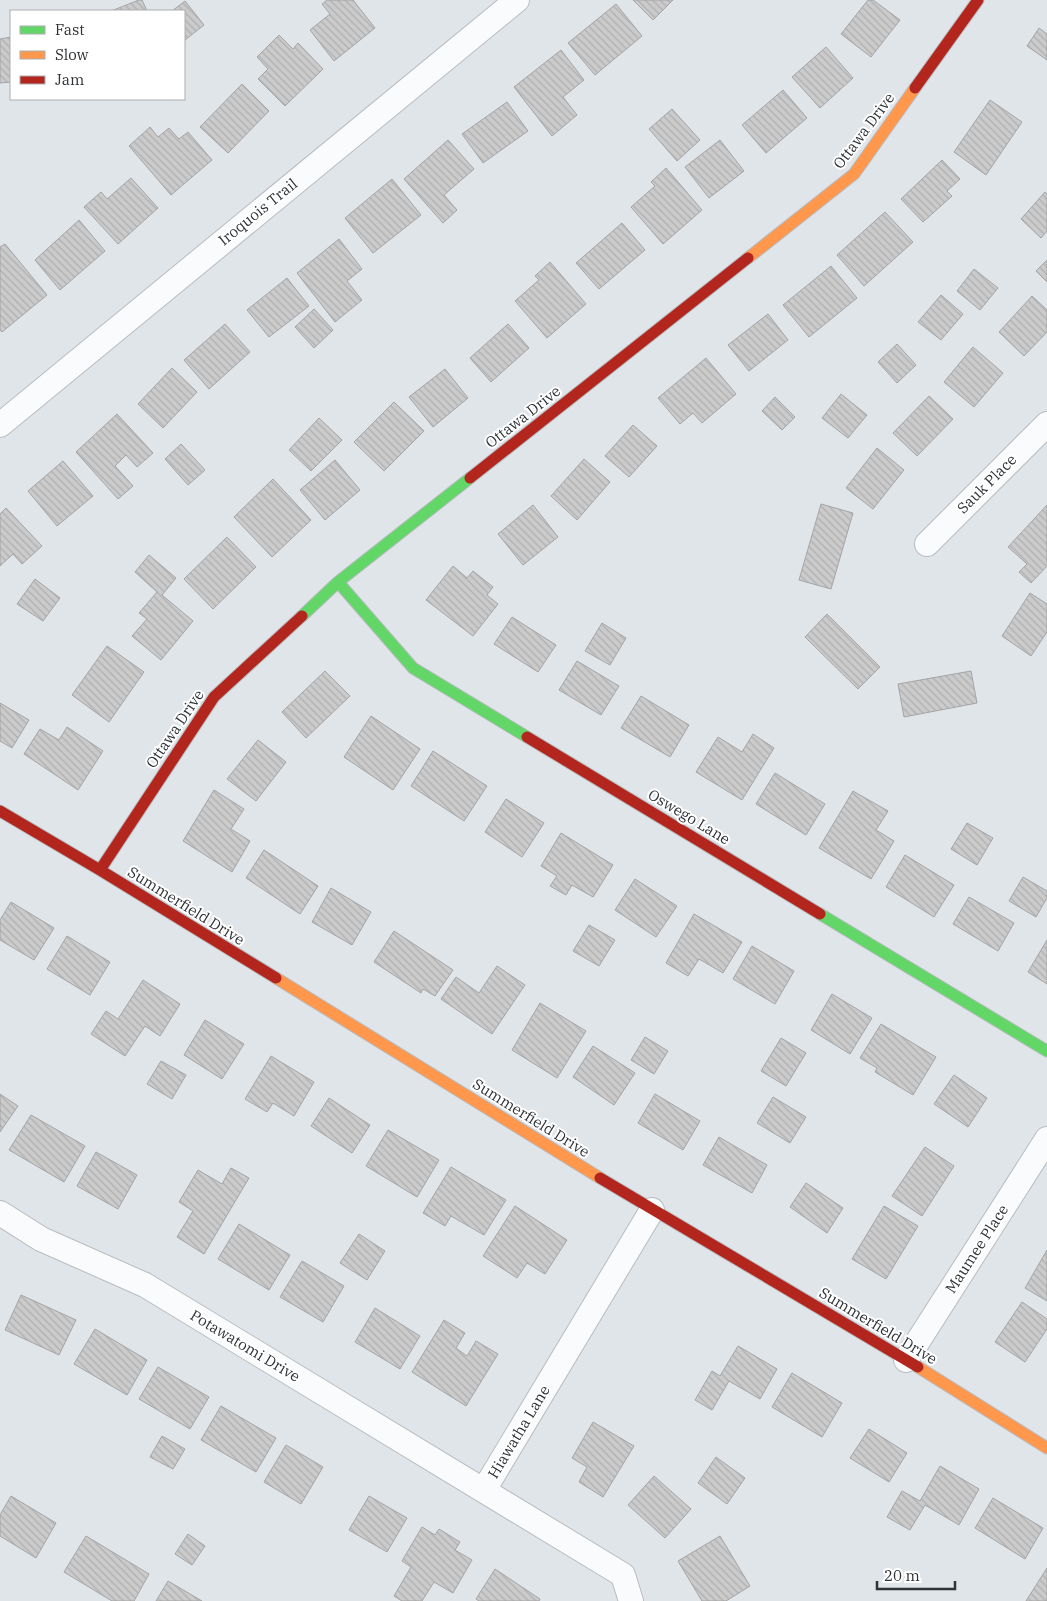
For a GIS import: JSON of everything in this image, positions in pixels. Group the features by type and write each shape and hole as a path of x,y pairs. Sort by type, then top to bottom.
{"street":[{"name":"Iroquois Trail","path":"0,425 517,0"},
{"name":"Ottawa Drive","path":"100,870 214,697 338,582 854,174 978,0"},
{"name":"Sauk Place","path":"927,544 1047,424"},
{"name":"Oswego Lane","path":"338,582 413,668 1047,1051"},
{"name":"Summerfield Drive","path":"0,811 100,870 652,1210 906,1360 1047,1448"},
{"name":"Maumee Place","path":"906,1360 1047,1139"},
{"name":"Hiawatha Lane","path":"630,1601 623,1575 484,1490 652,1210"},
{"name":"Potawatomi Drive","path":"0,1214 41,1239 144,1285 484,1490"}],"building":[{"path":"142,0 147,10 114,10"},
{"path":"327,0 353,0 375,28 334,61 310,30 330,14 322,4"},
{"path":"633,0 673,0 653,20"},
{"path":"868,0 873,0 900,20 871,57 841,34"},
{"path":"185,1 204,25 185,40 185,10 173,10"},
{"path":"616,4 642,36 595,75 568,43"},
{"path":"1039,28 1047,34 1047,60 1027,46"},
{"path":"279,35 293,49 298,43 323,69 285,106 258,79 268,69 257,57"},
{"path":"10,37 10,82 0,83 0,39"},
{"path":"826,47 853,78 820,108 792,77"},
{"path":"561,50 584,80 563,97 577,115 552,136 514,87"},
{"path":"242,84 269,111 228,153 200,127"},
{"path":"783,90 807,118 766,153 742,125"},
{"path":"990,100 1022,122 986,175 954,152"},
{"path":"507,102 528,131 483,163 462,134"},
{"path":"672,109 700,140 677,161 649,129"},
{"path":"150,127 158,137 169,128 179,139 188,132 212,160 171,195 129,146"},
{"path":"448,140 474,169 444,195 457,210 443,223 404,179"},
{"path":"720,140 744,171 709,198 685,167"},
{"path":"942,160 960,179 947,191 952,196 923,222 901,199"},
{"path":"666,168 702,210 663,244 631,207 655,186 651,182"},
{"path":"131,178 158,208 118,244 84,207 101,192 107,199"},
{"path":"392,179 421,215 373,253 345,218"},
{"path":"1045,192 1047,194 1047,231 1041,238 1021,219"},
{"path":"885,212 913,242 864,286 837,255"},
{"path":"79,220 105,251 60,290 35,260"},
{"path":"622,223 645,250 599,289 576,263"},
{"path":"339,239 362,269 347,281 362,300 335,322 297,273"},
{"path":"5,244 47,295 2,332 0,330 0,247"},
{"path":"1047,260 1047,282 1036,271"},
{"path":"550,262 586,304 547,338 515,301 539,280 535,276"},
{"path":"831,266 857,298 809,337 783,305"},
{"path":"974,269 998,288 980,310 957,291"},
{"path":"287,278 309,306 269,337 247,310"},
{"path":"941,295 963,314 941,340 918,322"},
{"path":"1032,296 1047,310 1047,332 1024,356 999,332"},
{"path":"314,309 333,330 314,348 295,327"},
{"path":"768,314 788,340 749,371 728,345"},
{"path":"225,324 250,352 209,389 184,360"},
{"path":"508,324 529,348 491,382 470,358"},
{"path":"897,344 916,365 897,383 878,362"},
{"path":"973,347 1003,373 974,407 944,382"},
{"path":"706,358 736,394 702,423 693,413 680,424 658,398"},
{"path":"172,368 197,392 163,428 138,404"},
{"path":"445,369 468,398 433,427 409,397"},
{"path":"841,394 867,415 848,438 822,418"},
{"path":"929,396 953,419 917,456 893,433"},
{"path":"775,397 795,417 782,430 762,411"},
{"path":"394,402 424,431 384,471 354,442"},
{"path":"117,414 153,453 137,467 126,455 115,466 133,486 118,499 76,452"},
{"path":"319,418 342,440 311,471 289,450"},
{"path":"633,425 657,446 629,477 605,456"},
{"path":"181,444 205,470 188,485 165,459"},
{"path":"877,448 904,470 873,509 846,488"},
{"path":"584,459 610,482 577,520 551,496"},
{"path":"335,460 360,490 325,520 300,490"},
{"path":"63,461 93,496 57,526 28,491"},
{"path":"273,479 311,520 272,557 234,517"},
{"path":"821,504 853,513 831,589 799,580"},
{"path":"533,505 558,537 523,565 498,534"},
{"path":"1047,505 1047,566 1031,583 1019,572 1027,564 1008,547"},
{"path":"6,508 42,546 22,564 13,554 0,566 0,514"},
{"path":"227,537 256,567 213,609 184,579"},
{"path":"149,555 176,578 162,595 193,621 161,660 132,636 147,619 139,613 157,592 135,572"},
{"path":"453,566 467,578 473,571 493,587 487,595 498,604 473,636 426,600"},
{"path":"35,579 60,598 43,621 17,604"},
{"path":"1030,593 1047,604 1047,632 1031,656 1002,636"},
{"path":"827,614 880,667 858,689 805,637"},
{"path":"512,617 556,645 538,672 494,644"},
{"path":"602,623 626,638 610,665 585,651"},
{"path":"107,646 144,672 109,722 72,695"},
{"path":"577,661 619,686 601,715 559,690"},
{"path":"325,671 350,696 306,738 282,712"},
{"path":"971,671 977,703 904,717 898,684"},
{"path":"641,696 689,725 670,757 621,728"},
{"path":"0,703 29,720 12,748 0,741"},
{"path":"371,716 420,749 393,790 344,757"},
{"path":"67,727 103,751 78,790 24,754 40,729 59,740"},
{"path":"753,734 774,748 742,800 696,772 718,737 742,752"},
{"path":"258,740 286,762 256,801 227,779"},
{"path":"433,751 487,786 464,821 411,786"},
{"path":"775,773 825,804 806,835 756,804"},
{"path":"214,790 244,809 231,829 250,841 232,872 183,841"},
{"path":"853,791 888,811 876,830 894,841 871,879 819,848"},
{"path":"506,799 544,823 522,857 485,832"},
{"path":"967,823 993,838 977,865 951,849"},
{"path":"561,833 613,865 593,897 572,885 566,895 550,886 557,876 541,866"},
{"path":"264,850 318,886 300,914 246,878"},
{"path":"905,855 954,885 934,917 886,887"},
{"path":"1023,877 1047,891 1047,898 1036,917 1009,901"},
{"path":"635,879 677,906 656,937 615,910"},
{"path":"331,888 371,912 352,945 312,922"},
{"path":"969,897 1014,923 998,951 953,924"},
{"path":"11,902 54,928 34,960 0,940 0,920"},
{"path":"694,914 742,942 723,973 699,959 688,976 666,963"},
{"path":"589,925 615,940 599,966 573,951"},
{"path":"394,931 453,970 435,996 423,989 421,993 374,962"},
{"path":"67,936 110,962 90,995 47,969"},
{"path":"1047,940 1047,984 1028,972"},
{"path":"752,946 794,971 775,1004 733,979"},
{"path":"497,966 525,985 492,1034 441,999 456,977 479,993"},
{"path":"143,980 180,1004 160,1036 145,1026 125,1056 91,1034 106,1011 118,1019"},
{"path":"832,994 872,1018 850,1054 811,1030"},
{"path":"540,1003 586,1031 557,1078 512,1050"},
{"path":"205,1020 244,1044 222,1079 184,1055"},
{"path":"881,1024 936,1057 913,1095 875,1072 877,1068 860,1058"},
{"path":"645,1037 668,1051 654,1074 631,1060"},
{"path":"781,1038 806,1053 786,1086 761,1071"},
{"path":"593,1046 635,1073 614,1105 573,1077"},
{"path":"271,1056 314,1082 294,1116 273,1103 267,1112 245,1099"},
{"path":"161,1061 186,1075 172,1099 147,1084"},
{"path":"954,1075 987,1098 968,1127 934,1104"},
{"path":"0,1094 18,1106 0,1132"},
{"path":"655,1094 700,1121 683,1150 638,1123"},
{"path":"773,1097 806,1117 790,1143 757,1123"},
{"path":"329,1098 370,1125 352,1153 311,1126"},
{"path":"31,1115 85,1146 64,1182 9,1150"},
{"path":"388,1130 439,1160 417,1197 366,1166"},
{"path":"719,1137 767,1165 752,1193 703,1165"},
{"path":"925,1147 954,1166 922,1216 892,1196"},
{"path":"96,1152 137,1175 118,1209 77,1186"},
{"path":"451,1167 506,1200 484,1235 451,1216 445,1226 423,1213"},
{"path":"231,1168 249,1178 204,1254 177,1237 193,1211 179,1202 198,1170 222,1184"},
{"path":"806,1183 843,1208 827,1233 790,1207"},
{"path":"515,1206 567,1240 545,1274 527,1263 517,1278 483,1256"},
{"path":"884,1206 918,1226 886,1279 852,1259"},
{"path":"239,1224 290,1255 269,1290 218,1259"},
{"path":"359,1234 385,1251 367,1280 340,1263"},
{"path":"1047,1250 1047,1301 1025,1288"},
{"path":"302,1261 344,1286 323,1322 280,1297"},
{"path":"21,1295 76,1320 59,1355 5,1330"},
{"path":"1022,1302 1047,1319 1047,1329 1025,1362 995,1342"},
{"path":"375,1308 420,1336 400,1369 355,1342"},
{"path":"444,1320 465,1333 456,1348 467,1356 476,1341 498,1354 466,1406 412,1372"},
{"path":"95,1329 147,1360 127,1395 74,1364"},
{"path":"738,1346 777,1369 760,1399 729,1381 712,1410 695,1400 712,1371 720,1376"},
{"path":"158,1367 209,1397 190,1429 139,1399"},
{"path":"792,1373 842,1403 822,1437 772,1407"},
{"path":"221,1406 276,1438 256,1472 201,1440"},
{"path":"593,1422 634,1446 603,1497 579,1482 587,1467 572,1458"},
{"path":"869,1429 907,1453 889,1482 850,1458"},
{"path":"162,1436 185,1449 173,1469 150,1457"},
{"path":"286,1445 323,1467 301,1504 264,1482"},
{"path":"716,1457 745,1478 727,1504 698,1483"},
{"path":"940,1466 979,1489 959,1525 925,1505 910,1530 887,1517 902,1491 920,1501"},
{"path":"654,1476 691,1509 665,1538 628,1505"},
{"path":"11,1496 56,1523 36,1558 0,1536 0,1515"},
{"path":"369,1496 407,1518 387,1552 349,1530"},
{"path":"993,1498 1043,1528 1025,1559 975,1528"},
{"path":"422,1527 435,1535 439,1529 460,1542 455,1550 472,1560 453,1593 434,1582 422,1601 402,1601 394,1596 411,1567 402,1561"},
{"path":"188,1534 205,1546 192,1565 175,1554"},
{"path":"86,1536 149,1574 134,1601 112,1601 64,1572"},
{"path":"720,1536 750,1586 726,1601 702,1601 678,1561"},
{"path":"1047,1568 1047,1601 1026,1601"},
{"path":"495,1569 540,1599 539,1601 479,1601 476,1599"},
{"path":"168,1581 202,1601 156,1601"}],"traffic: fast":[{"path":"302,616 338,582 470,478"},
{"path":"338,582 413,668 527,737"},
{"path":"820,914 1047,1051"}],"traffic: slow":[{"path":"748,258 854,174 915,88"},
{"path":"276,978 600,1178"},
{"path":"918,1367 1047,1448"}],"traffic: jam":[{"path":"915,88 978,0"},
{"path":"470,478 748,258"},
{"path":"100,870 214,697 302,616"},
{"path":"527,737 820,914"},
{"path":"0,811 276,978"},
{"path":"600,1178 918,1367"}]}
